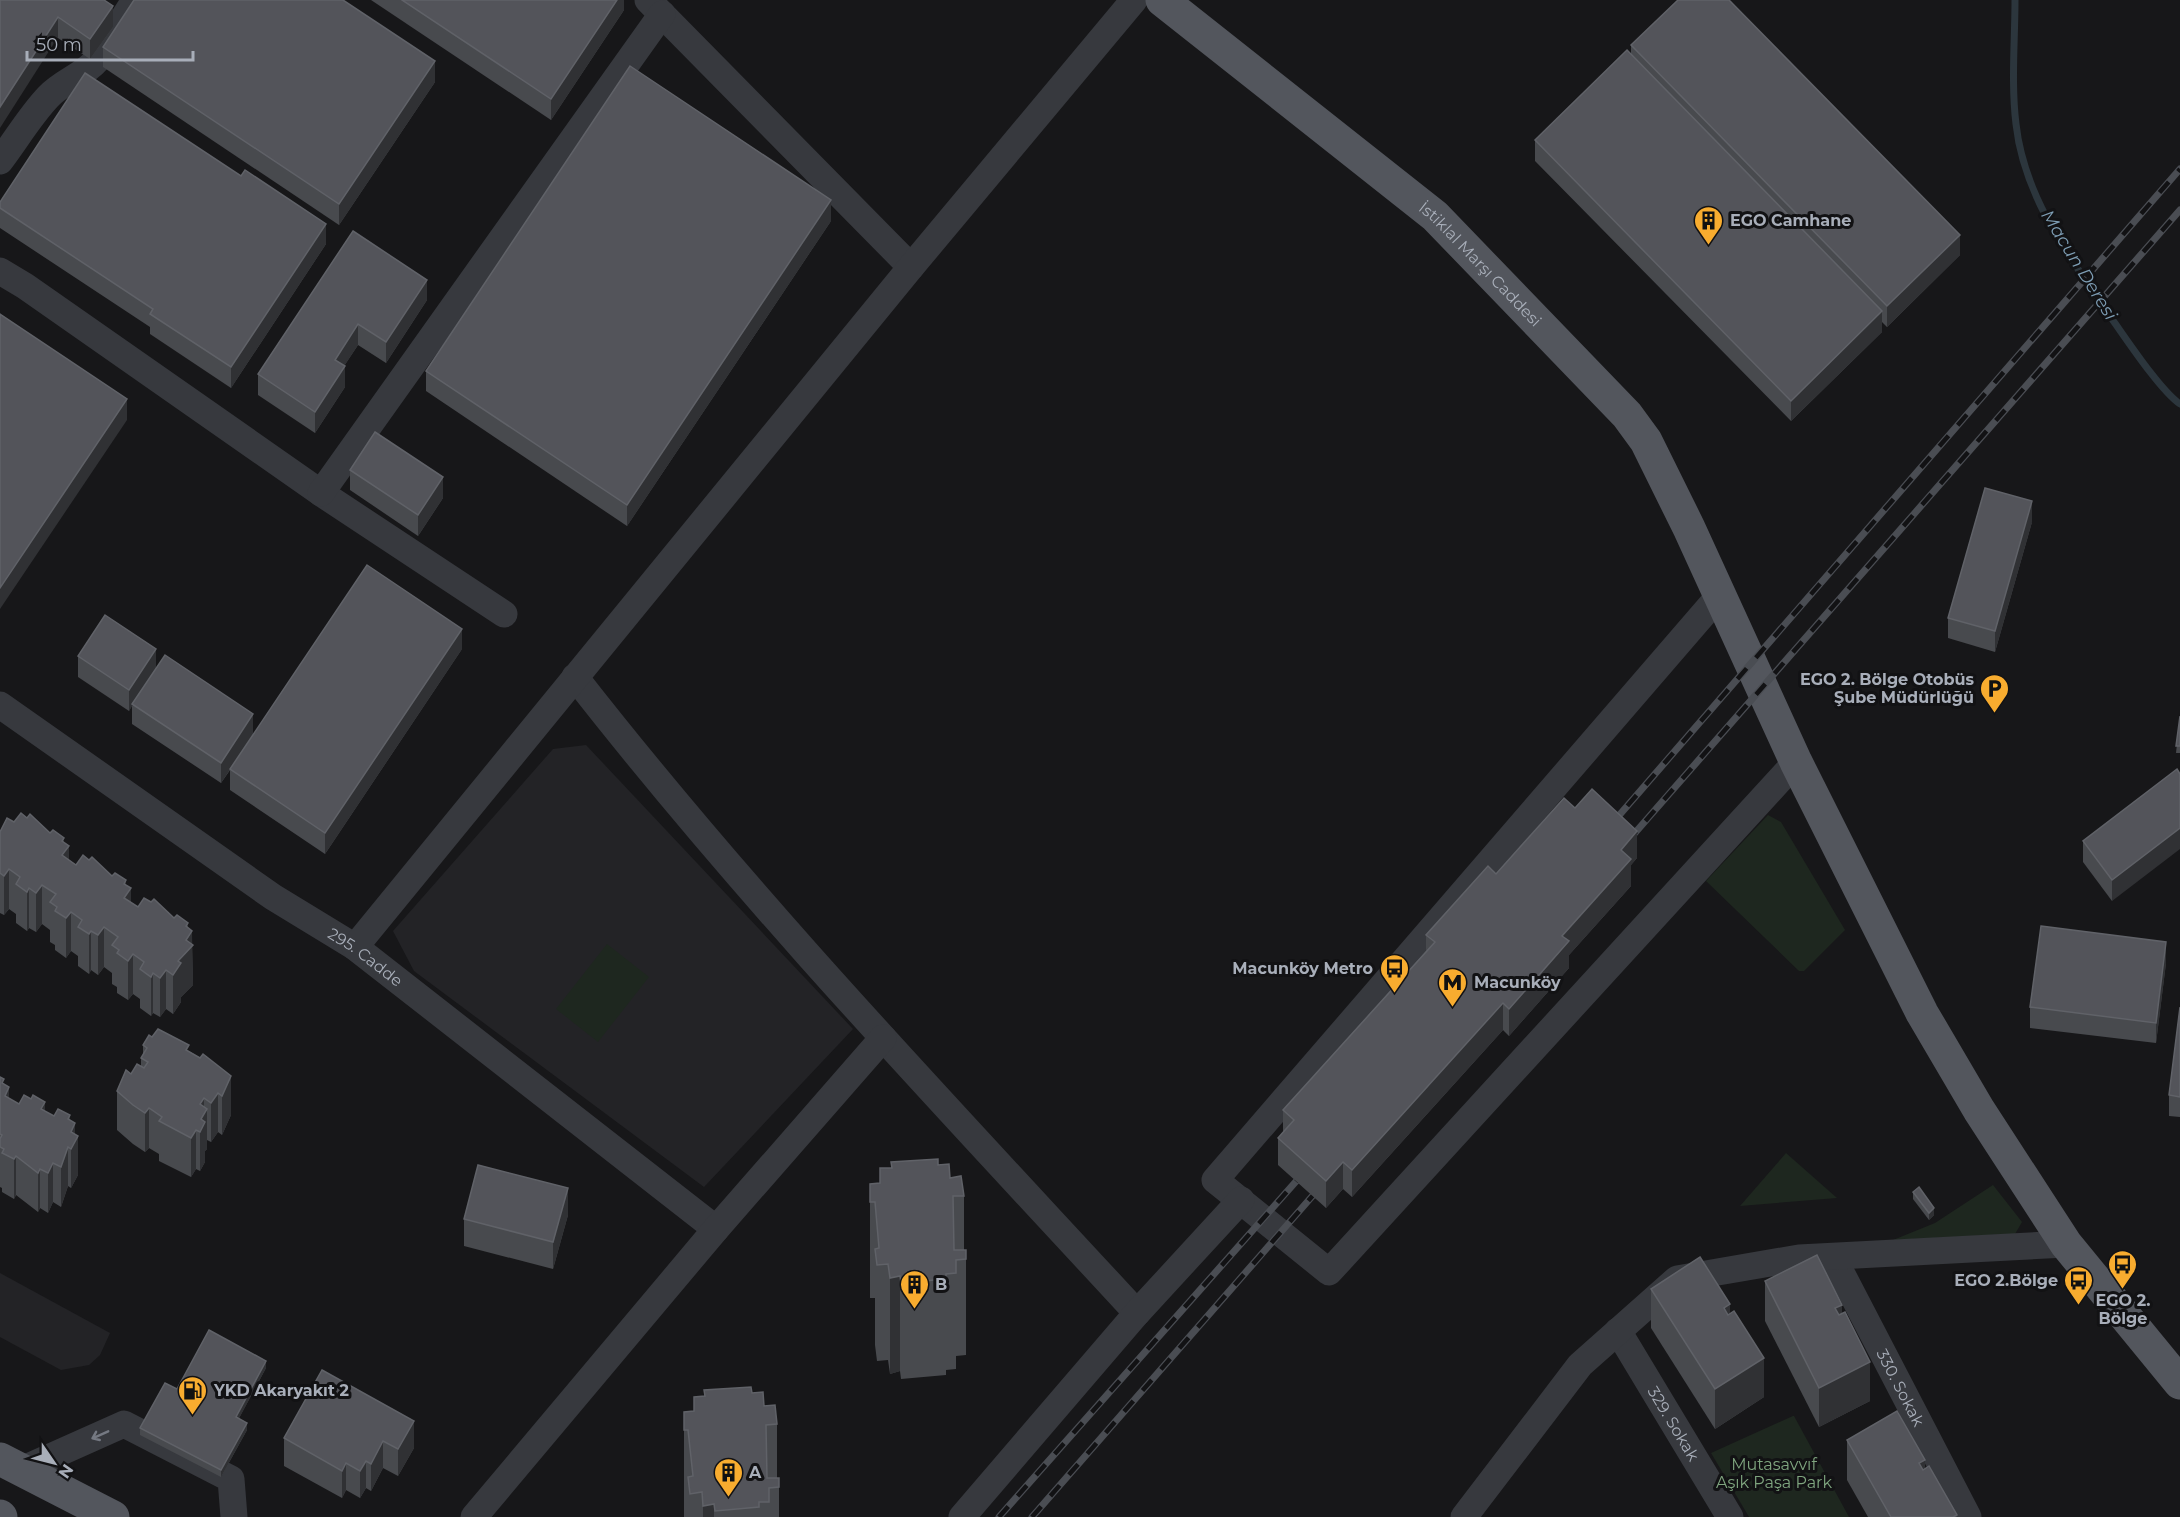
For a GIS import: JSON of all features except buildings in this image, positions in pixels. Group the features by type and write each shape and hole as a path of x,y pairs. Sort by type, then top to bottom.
{"main road":[{"name":"İstiklal Marşı Caddesi","path":"1162,0 1435,216 1627,415 1646,441 1796,762 1922,1013 1979,1110 2066,1244 2180,1383"},
{"path":"10,1465 113,1517"}],"street":[{"path":"0,161 47,97 64,82 89,69 97,60 135,0"},
{"path":"355,947 911,267 1134,0"},
{"path":"321,493 655,7 911,267"},
{"path":"0,272 25,286 321,493 504,614"},
{"path":"1719,596 1215,1180 1329,1272 1796,762"},
{"path":"575,677 660,786 883,1038 1137,1313"},
{"name":"295. Cadde","path":"0,705 273,897 355,947 716,1229"},
{"path":"474,1517 716,1229 883,1038"},
{"path":"962,1517 1137,1313 1241,1200"},
{"path":"1464,1517 1580,1365 1677,1279 1799,1258 2066,1244"},
{"name":"330. Sokak","path":"1833,1257 1968,1517"},
{"name":"329. Sokak","path":"1618,1331 1730,1517"},
{"path":"10,1465 124,1425 231,1479 234,1517"}],"shaded area":[{"path":"586,745 853,1029 704,1187 414,971 393,931 553,749"},
{"path":"0,1273 110,1333 100,1355 89,1365 61,1370 0,1337"}],"green space":[{"path":"1768,815 1781,822 1845,930 1804,971 1799,971 1706,881"},
{"path":"607,944 649,977 598,1042 556,1009"},
{"path":"1786,1153 1837,1198 1740,1206"},
{"path":"1993,1185 2022,1222 2015,1234 1893,1240 1935,1223"},
{"name":"Mutasavvıf Aşık Paşa Park","path":"1794,1416 1849,1517 1749,1517 1711,1453"}],"waterway":[{"name":"Macun Deresi","path":"2015,0 2013,77 2016,124 2021,151 2039,202 2066,250 2112,319 2163,388 2180,404"}],"railway":[{"path":"1609,827 2180,169"},
{"path":"1627,842 2180,210"},
{"path":"999,1517 1307,1169"},
{"path":"1032,1517 1322,1185"}],"place":[{"name":"EGO Camhane","path":"1709,246"},
{"name":"EGO 2. Bölge Otobüs Şube Müdürlüğü","path":"1995,714"},
{"name":"Macunköy Metro","path":"1394,994"},
{"name":"Macunköy","path":"1453,1008"},
{"name":"EGO 2. Bölge","path":"2123,1290"},
{"name":"EGO 2.Bölge","path":"2079,1306"},
{"name":"B","path":"914,1310"},
{"name":"YKD Akaryakıt 2","path":"193,1416"},
{"name":"A","path":"728,1498"}]}
